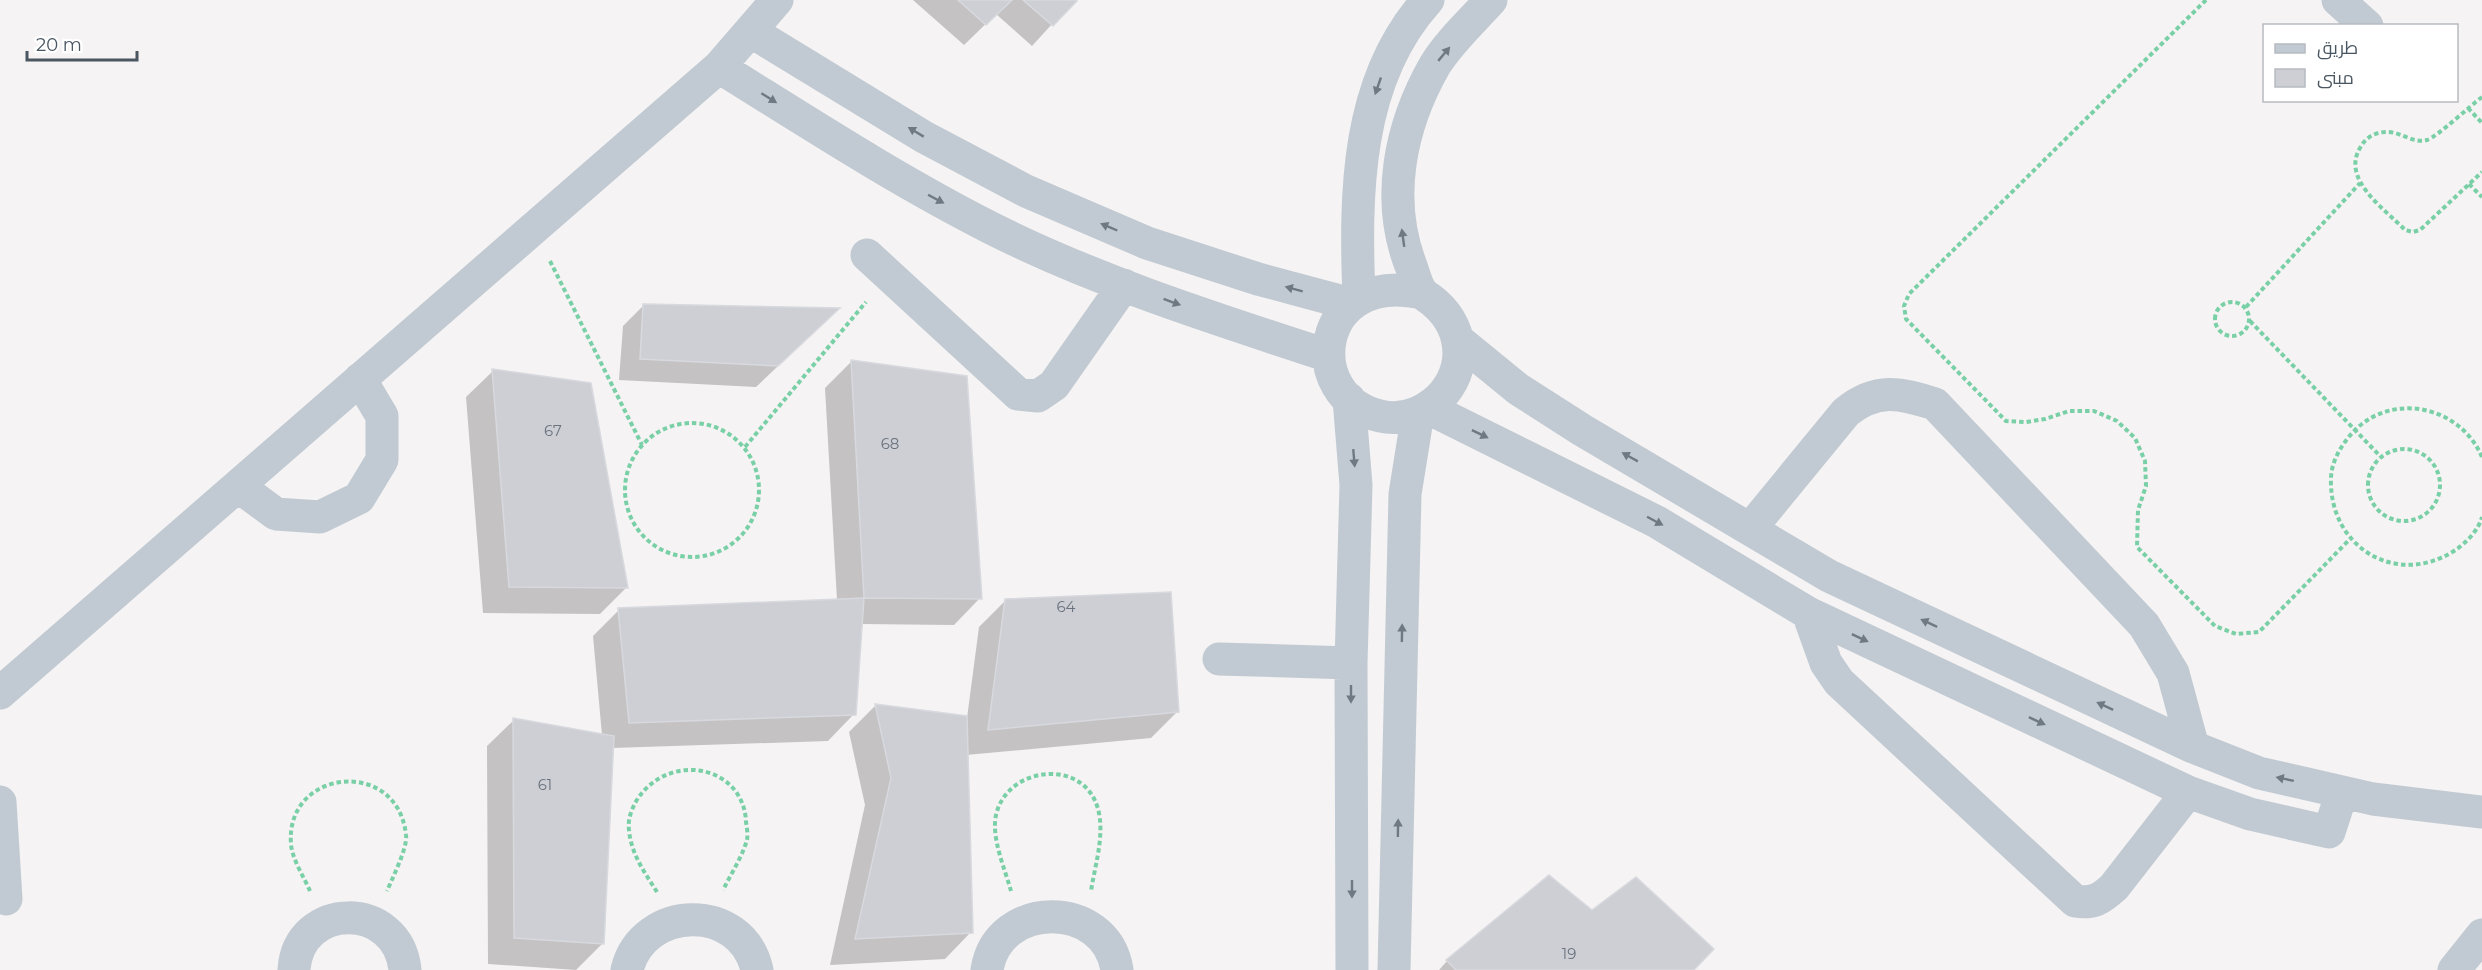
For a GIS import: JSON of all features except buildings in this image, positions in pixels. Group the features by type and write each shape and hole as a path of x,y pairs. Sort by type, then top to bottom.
{"street":[{"path":"0,693 719,67 752,32 777,0"},
{"path":"1355,301 1357,239 1368,115 1385,65 1412,18 1428,0"},
{"path":"1422,293 1403,239 1397,200 1400,152 1414,106 1436,63 1491,0"},
{"path":"2338,0 2365,24"},
{"path":"752,32 924,137 1026,191 1147,243 1258,279 1355,301"},
{"path":"719,67 904,183 995,230 1124,285 1329,356"},
{"path":"878,264 1018,394 1038,396 1054,385 1124,285"},
{"path":"1400,288 1422,293 1445,312 1458,340 1459,356 1455,377 1444,395 1423,411 1400,418 1382,416 1364,410 1349,399 1335,380 1329,356 1330,337 1338,319 1355,301 1379,290 1400,288"},
{"path":"1458,340 1518,389 1582,430 1829,576 2193,747 2259,774 2373,799 2482,812"},
{"path":"238,486 276,514 320,517 359,498 382,460 382,416 360,379"},
{"path":"1750,529 1846,412 1862,399 1887,393 1910,396 1935,404 2144,625 2173,673 2193,747"},
{"path":"1349,399 1356,485 1351,663 1352,970"},
{"path":"1423,411 1657,522 1808,613 2188,792 2250,814 2329,832 2343,792"},
{"path":"1394,970 1405,494 1423,411"},
{"path":"1808,613 1827,663 1839,682 2075,901 2089,903 2103,897 2188,792"},
{"path":"1219,659 1351,663"},
{"path":"0,802 6,899"},
{"path":"987,970 995,947 1006,934 1035,917 1052,915 1085,923 1109,947 1117,970"},
{"path":"294,970 299,948 309,933 324,923 340,918 358,918 375,923 389,933 399,948 405,970"},
{"path":"627,970 635,950 646,937 675,920 692,918 709,920 739,937 749,951 757,970"},
{"path":"2454,970 2482,935"}],"path":[{"path":"2205,0 1909,294 1904,313 1906,319 2006,421 2026,422 2069,411 2094,411 2117,421 2135,438 2145,461 2146,478 2136,528 2137,547 2215,626 2236,633 2259,632 2351,538"},
{"path":"2482,97 2427,140 2414,140 2388,131 2373,134 2361,145 2355,158 2355,171 2360,183 2405,230 2413,232 2420,230 2482,172"},
{"path":"2468,108 2482,123"},
{"path":"2246,307 2360,183"},
{"path":"2469,184 2482,197"},
{"path":"534,228 642,445"},
{"path":"745,447 878,264"},
{"path":"2250,321 2244,333 2230,337 2218,330 2214,317 2220,305 2234,300 2246,307 2250,321 2356,428 2380,456"},
{"path":"2482,457 2476,444 2457,424 2433,411 2406,407 2379,413 2356,428 2338,450 2330,476 2331,503 2342,529 2361,550 2385,562 2413,566 2440,560 2463,545 2482,517"},
{"path":"694,422 722,429 745,447 758,472 760,500 751,526 731,546 705,557 677,557 651,545 633,524 624,497 628,469 642,445 665,428 694,422"},
{"path":"2404,448 2428,457 2440,480 2436,504 2415,520 2390,520 2371,503 2367,478 2380,456 2404,448"},
{"path":"675,920 635,856 628,829 634,801 653,779 679,769 707,771 731,786 746,811 747,839 709,920"},
{"path":"1020,924 997,839 996,816 1005,795 1022,780 1043,773 1066,776 1085,788 1098,807 1101,830 1085,923"},
{"path":"324,923 291,845 294,818 308,796 332,782 358,780 384,791 401,812 407,838 375,923"}]}
